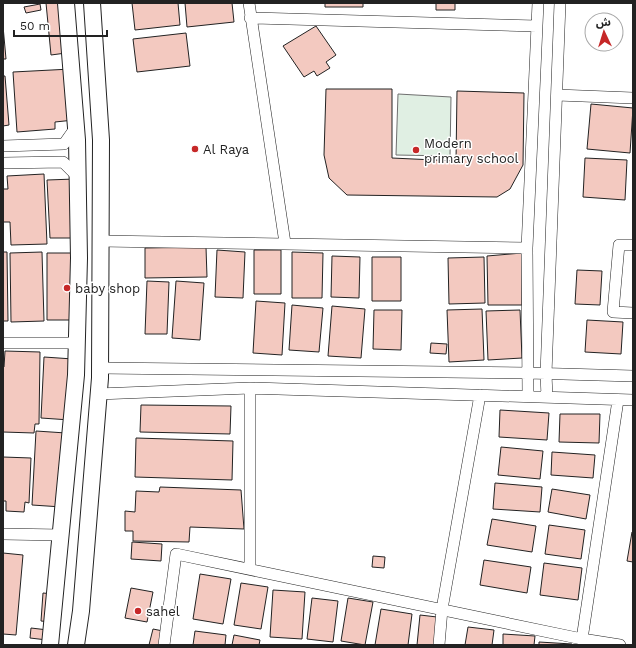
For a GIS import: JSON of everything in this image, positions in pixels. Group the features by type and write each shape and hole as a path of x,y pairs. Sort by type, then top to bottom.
{"main road":[{"path":"50,645 76,375 79,258 76,127 66,3"},
{"path":"76,645 81,611 100,368 102,241 101,140 92,3"}],"street":[{"path":"249,3 250,18 285,243"},
{"path":"528,396 528,248 538,3"},
{"path":"547,396 546,374 560,3"},
{"path":"250,18 537,26"},
{"path":"557,95 633,98"},
{"path":"3,146 64,144 76,127"},
{"path":"3,163 64,162 78,176"},
{"path":"102,241 528,248"},
{"path":"633,245 619,244 613,312 633,313"},
{"path":"3,343 76,343"},
{"path":"100,368 528,373 633,376"},
{"path":"98,394 250,388 547,396 633,400"},
{"path":"250,388 250,569"},
{"path":"439,645 442,609 480,395"},
{"path":"582,639 618,400"},
{"path":"3,534 61,535"},
{"path":"164,645 176,554 582,639 620,645"}],"green space":[{"path":"398,94 451,97 450,156 396,155"}],"building":[{"path":"46,3 61,3 66,53 51,55"},
{"path":"132,3 178,3 180,25 135,30"},
{"path":"185,3 232,3 234,22 187,27"},
{"path":"325,3 363,3 363,7 325,7"},
{"path":"436,3 455,3 455,10 436,10"},
{"path":"40,4 41,10 26,13 24,7"},
{"path":"3,26 6,59 3,59"},
{"path":"316,26 336,55 326,62 330,68 317,76 314,71 304,77 283,46"},
{"path":"186,33 190,66 137,72 133,39"},
{"path":"71,69 74,120 55,122 55,129 17,132 13,72"},
{"path":"3,76 5,76 9,125 3,126"},
{"path":"326,89 392,89 392,158 456,161 457,91 524,93 523,165 510,189 497,197 347,195 329,178 324,155"},
{"path":"591,104 633,108 630,153 587,149"},
{"path":"585,158 627,160 625,200 583,197"},
{"path":"44,174 47,244 11,245 10,222 3,222 3,189 8,189 7,176"},
{"path":"75,179 76,238 50,238 47,180"},
{"path":"206,247 207,277 145,278 145,248"},
{"path":"217,250 245,252 243,298 215,297"},
{"path":"254,250 281,250 281,294 254,294"},
{"path":"3,252 7,252 8,321 3,321"},
{"path":"42,252 44,321 11,322 10,253"},
{"path":"292,252 323,253 322,298 292,298"},
{"path":"47,253 77,253 75,320 47,320"},
{"path":"522,253 522,305 488,305 487,256"},
{"path":"332,256 360,257 359,298 331,297"},
{"path":"372,257 401,257 401,301 372,301"},
{"path":"484,257 485,303 449,304 448,258"},
{"path":"577,270 602,271 600,305 575,304"},
{"path":"147,281 169,282 167,334 145,334"},
{"path":"176,281 204,283 200,340 172,338"},
{"path":"256,301 285,303 282,355 253,353"},
{"path":"292,305 323,308 319,352 289,350"},
{"path":"332,306 365,309 361,358 328,356"},
{"path":"482,309 484,360 449,362 447,310"},
{"path":"374,310 402,310 401,350 373,349"},
{"path":"520,310 522,358 488,360 486,311"},
{"path":"587,320 623,322 621,354 585,352"},
{"path":"431,343 447,344 446,354 430,353"},
{"path":"5,351 40,352 39,424 35,424 34,433 3,432 3,367"},
{"path":"44,357 73,359 70,420 41,418"},
{"path":"141,405 231,406 230,434 140,432"},
{"path":"500,410 549,413 547,440 499,437"},
{"path":"560,414 600,414 599,443 559,442"},
{"path":"36,431 66,433 62,507 32,505"},
{"path":"136,438 233,441 232,480 135,477"},
{"path":"501,447 543,451 540,479 498,475"},
{"path":"552,452 595,455 593,478 551,475"},
{"path":"3,457 31,458 29,503 25,502 24,512 6,511 6,501 3,501"},
{"path":"495,483 542,487 540,512 493,509"},
{"path":"160,487 241,490 244,529 190,527 189,542 133,541 133,531 125,531 125,511 135,512 136,491 159,492"},
{"path":"552,489 590,495 586,519 548,512"},
{"path":"492,519 536,526 532,552 487,545"},
{"path":"549,525 585,530 581,559 545,554"},
{"path":"633,532 633,562 627,561"},
{"path":"132,542 162,544 161,561 131,559"},
{"path":"3,553 23,555 16,635 3,634"},
{"path":"373,556 385,557 384,568 372,567"},
{"path":"484,560 531,567 527,593 480,585"},
{"path":"544,563 582,568 578,600 540,595"},
{"path":"200,574 231,579 223,624 193,619"},
{"path":"241,583 268,587 261,629 234,625"},
{"path":"131,588 153,592 147,622 125,618"},
{"path":"273,590 305,592 302,639 270,637"},
{"path":"43,593 53,594 51,622 41,621"},
{"path":"312,598 338,601 333,642 307,639"},
{"path":"348,598 373,602 365,645 341,641"},
{"path":"381,609 412,614 408,645 375,645"},
{"path":"420,615 437,617 435,645 417,645"},
{"path":"468,627 494,630 492,645 465,645"},
{"path":"31,628 48,630 47,640 30,638"},
{"path":"153,629 163,631 160,645 149,645"},
{"path":"195,631 226,635 225,645 193,645"},
{"path":"503,634 535,636 534,645 503,645"},
{"path":"234,635 260,640 259,645 232,645"},
{"path":"539,642 572,644 572,645 539,645"}],"place":[{"name":"Al Raya","path":"195,149"},
{"name":"Modern primary school","path":"416,150"},
{"name":"baby shop","path":"67,288"},
{"name":"sahel","path":"138,611"}]}
